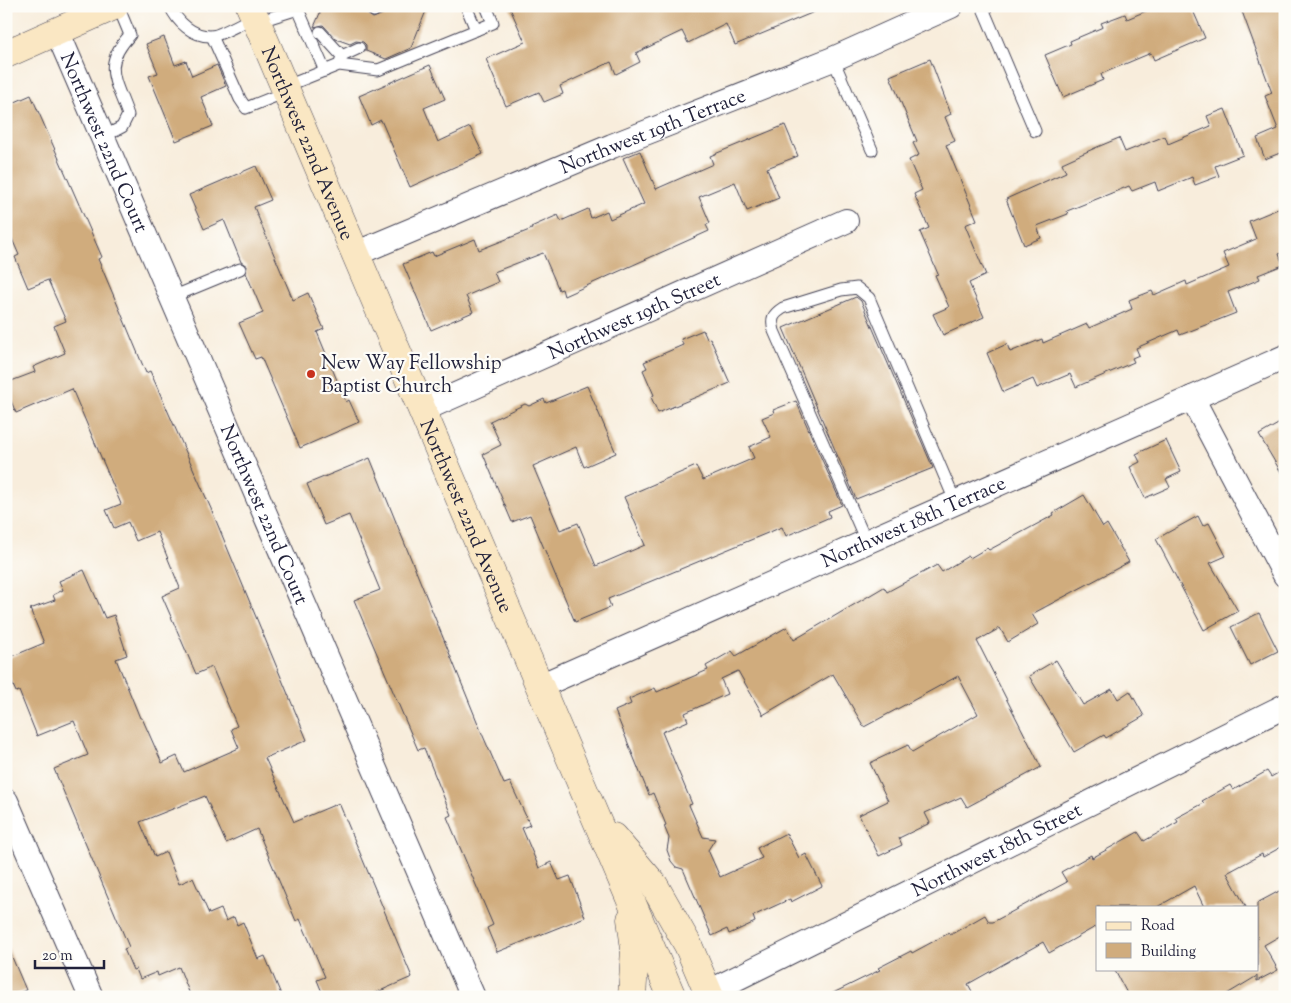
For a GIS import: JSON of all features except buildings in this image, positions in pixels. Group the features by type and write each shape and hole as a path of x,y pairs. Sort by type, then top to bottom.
{"main road":[{"path":"6,54 114,6"},
{"name":"Northwest 22nd Avenue","path":"254,15 672,997"},
{"path":"598,820 654,884 688,945 710,994"},
{"path":"627,890 635,949 632,997"}],"street":[{"name":"Northwest 19th Terrace","path":"355,254 612,146 833,59 951,6"},
{"name":"Northwest 22nd Court","path":"57,31 473,997"},
{"name":"Northwest 19th Street","path":"422,410 846,221"},
{"name":"Northwest 18th Terrace","path":"540,686 1285,356"},
{"path":"1192,398 1285,575"},
{"name":"Northwest 18th Street","path":"710,994 1285,706"},
{"path":"6,801 91,997"}],"lane":[{"path":"103,137 122,127 128,115 112,68 114,56 130,35 118,6"},
{"path":"170,6 174,17 188,30 212,36 254,15 299,8 325,71"},
{"path":"466,6 476,30"},
{"path":"320,32 340,61 378,70 493,23 486,6"},
{"path":"982,6 1035,131"},
{"path":"212,36 246,108 325,71 359,48"},
{"path":"338,39 340,61"},
{"path":"833,59 872,150"},
{"path":"172,297 240,268"},
{"path":"866,541 774,331 771,321 775,313 783,308 841,290 857,288 869,298 955,501"}],"place":[{"name":"New Way Fellowship Baptist Church","path":"311,374"}]}
